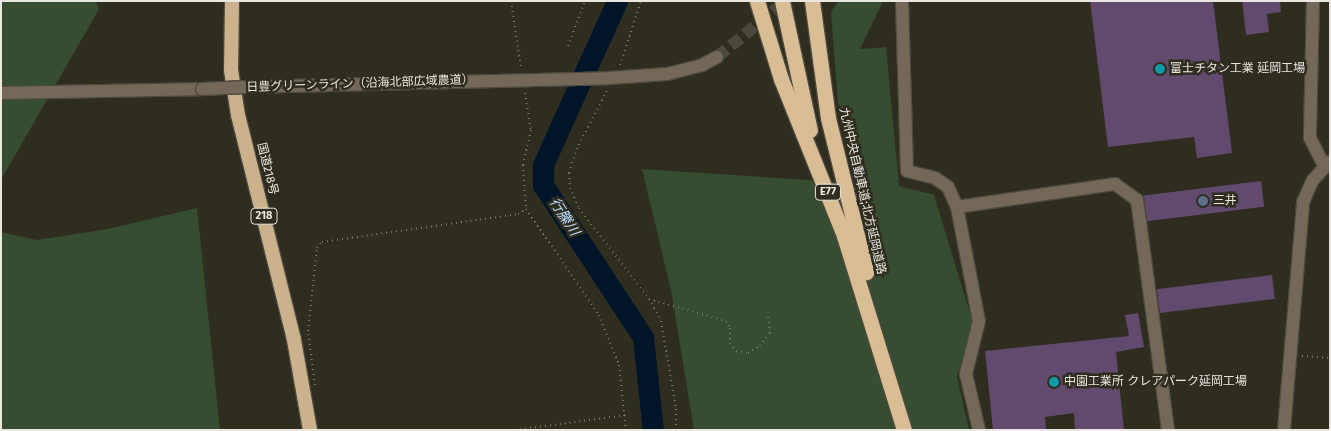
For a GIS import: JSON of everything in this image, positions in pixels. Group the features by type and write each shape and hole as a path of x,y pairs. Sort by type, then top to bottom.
{"highway":[{"name":"国道218号","path":"232,1 231,70 238,115 279,273 310,430"},
{"name":"九州中央自動車道;北方延岡道路","path":"757,1 781,80 832,200 892,386"},
{"path":"782,1 799,88 832,200"},
{"name":"九州中央自動車道;北方延岡道路","path":"812,1 828,118 904,430"},
{"path":"820,1 846,186"}],"street":[{"path":"902,1 907,171 935,178 948,187 957,207 979,321 966,374 980,430"},
{"path":"1284,430 1303,202 1327,164 1310,138 1313,1"},
{"name":"日豊グリーンライン（沿海北部広域農道）","path":"1,93 612,77 677,72 717,58"},
{"path":"957,207 1115,184 1136,200 1168,430"}],"path":[{"path":"511,1 531,130 523,165 526,209 599,315 620,365 626,430"},
{"path":"568,46 585,1"},
{"path":"641,1 612,77 577,148 569,173 570,188 579,208 649,299 661,321 676,409 676,430"},
{"path":"304,395 316,384 308,331 317,248 322,242 518,214 526,209"},
{"path":"649,299 726,321 730,328 730,343 736,351 748,353 760,346 770,332 768,316"},
{"path":"1290,355 1330,358"},
{"path":"515,430 626,415"}],"green space":[{"path":"1,1 95,1 99,9 1,180"},
{"path":"838,1 883,1 860,49 886,47 899,186 934,195 973,323 957,377 969,430 694,430 671,290 642,169 855,183 838,104 831,13"},
{"path":"197,208 220,430 1,430 1,232 37,240 108,229"}],"building":[{"name":"富士チタン工業 延岡工場","path":"1090,1 1213,1 1232,153 1197,158 1194,137 1108,147"},
{"path":"1242,1 1280,2 1281,12 1267,14 1269,32 1246,35"},
{"name":"三井","path":"1261,181 1264,207 1147,221 1144,195"},
{"path":"1272,275 1275,299 1160,313 1157,289"},
{"name":"中園工業所 クレアパーク延岡工場","path":"1138,313 1144,347 1116,352 1124,430 1075,430 1074,413 1045,417 1046,430 993,430 985,351 1129,336 1125,315"}],"waterway":[{"name":"行縢川","path":"617,1 543,165 543,185 643,337 653,430"}],"tunnel":[{"path":"717,57 786,1"}],"place":[{"name":"富士チタン工業 延岡工場","path":"1160,69"},
{"name":"三井","path":"1203,201"},
{"name":"中園工業所 クレアパーク延岡工場","path":"1054,382"}]}
